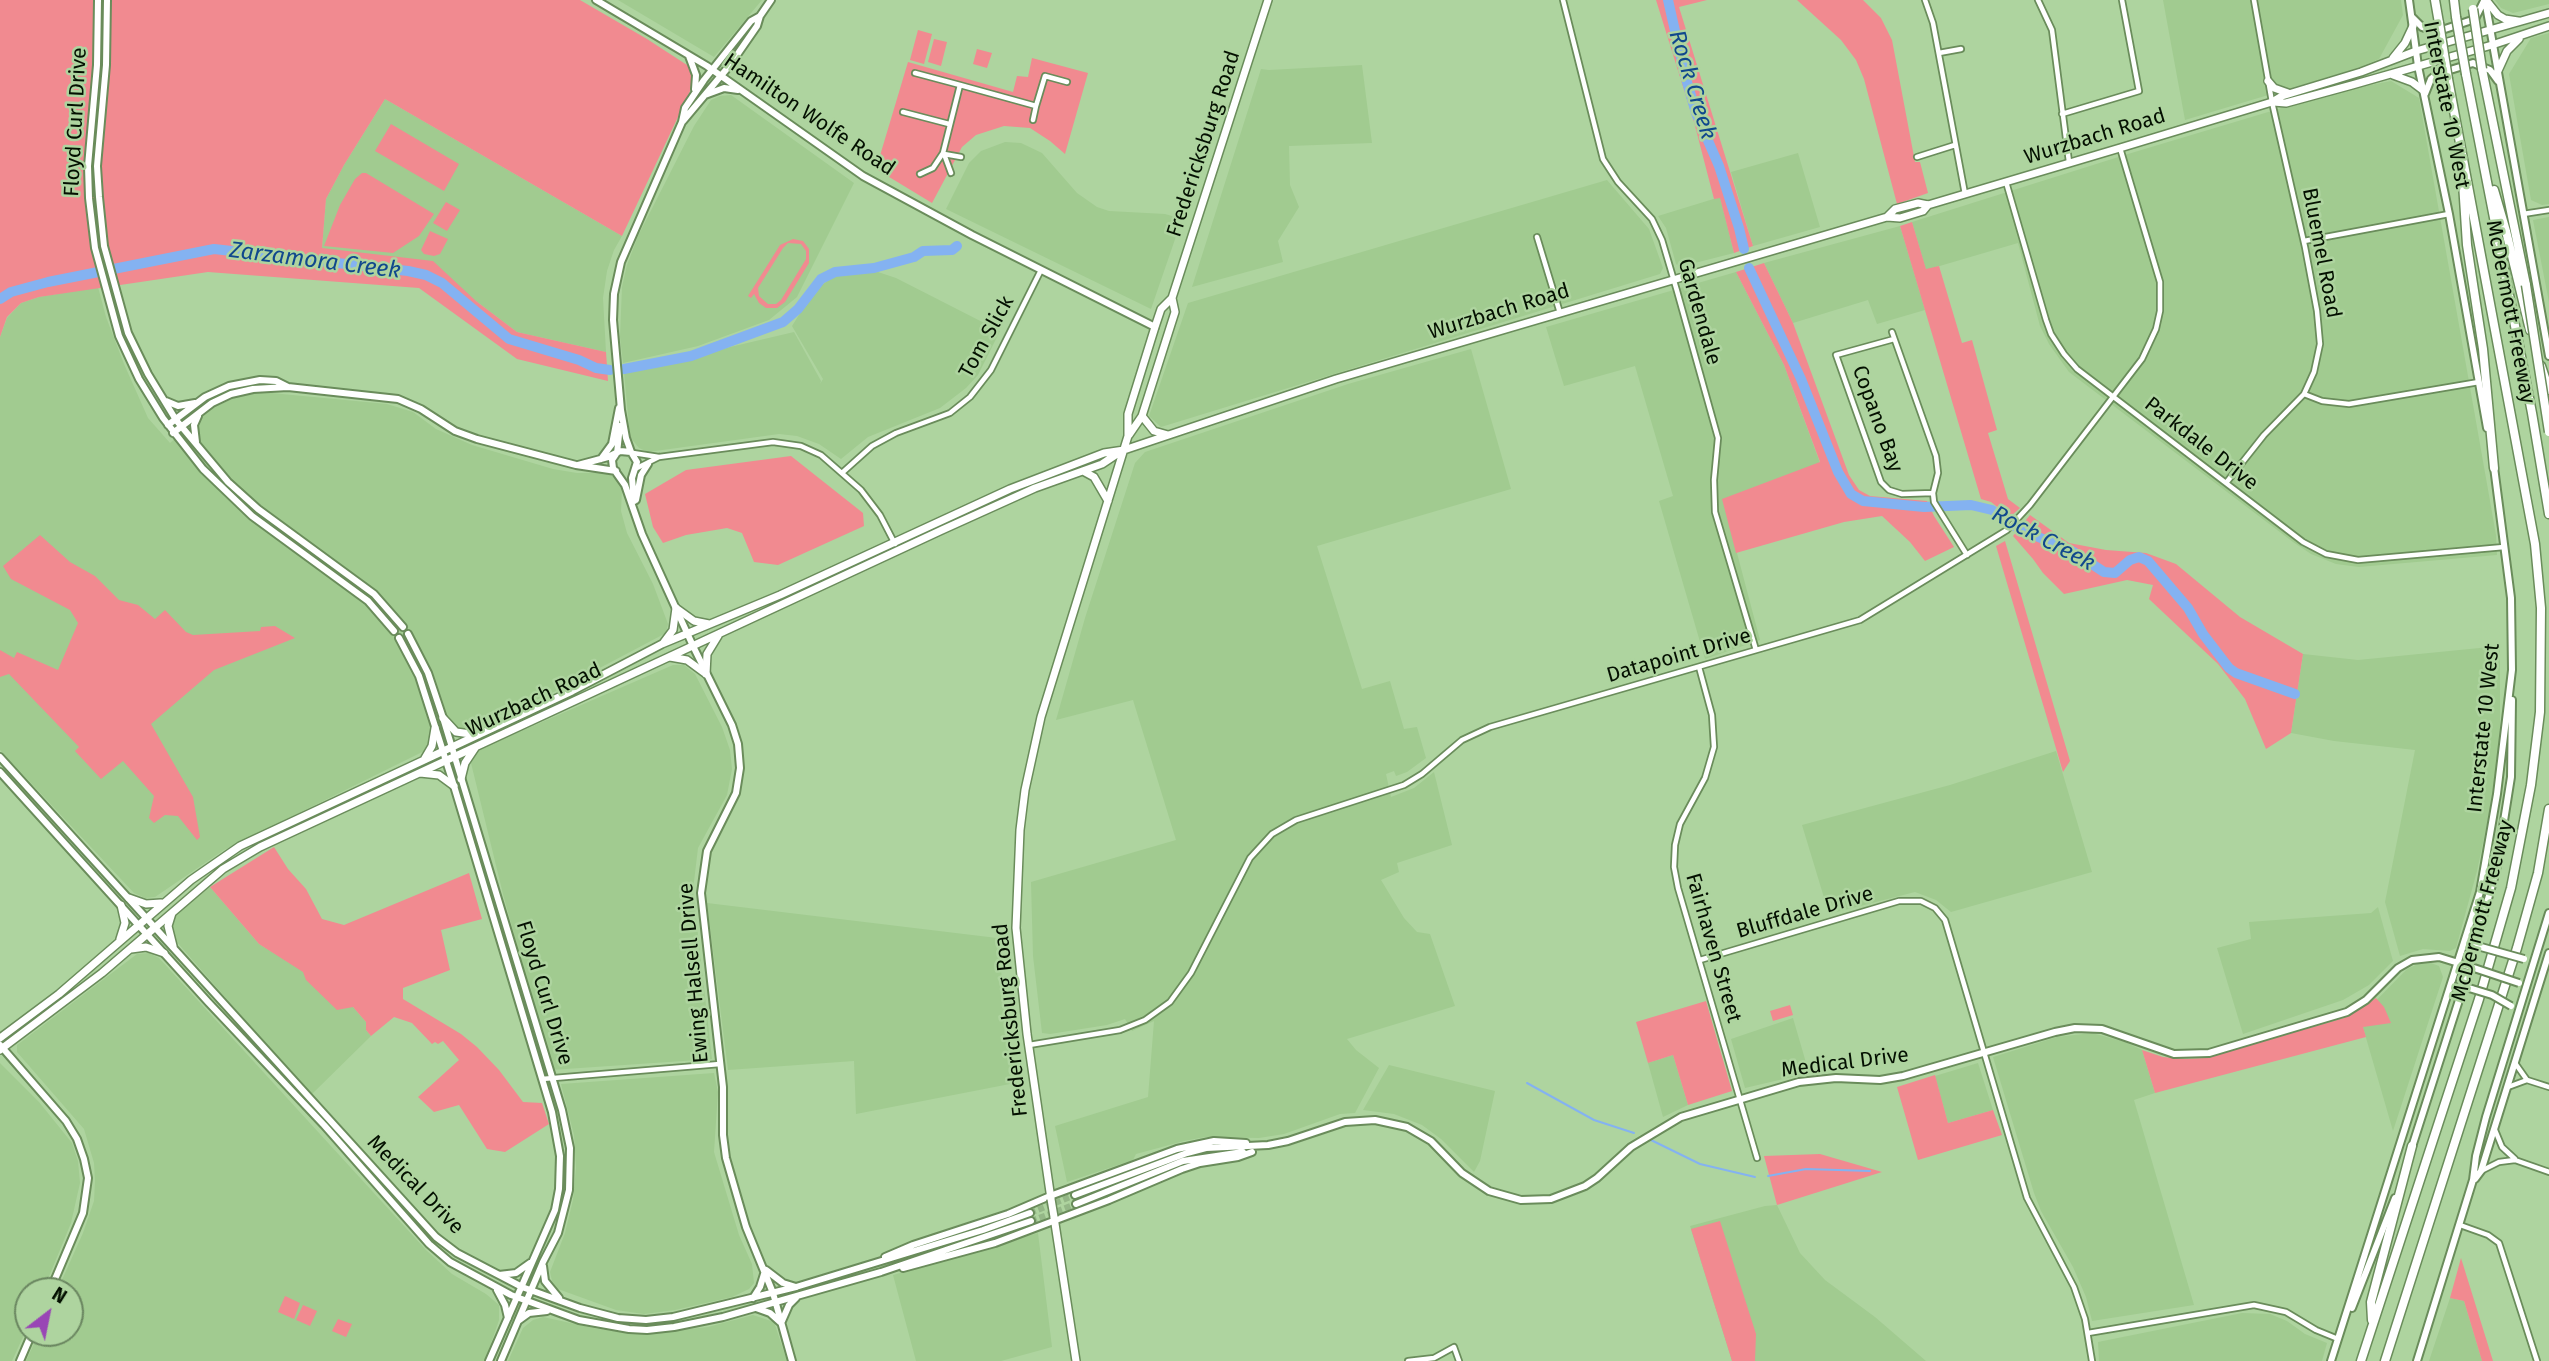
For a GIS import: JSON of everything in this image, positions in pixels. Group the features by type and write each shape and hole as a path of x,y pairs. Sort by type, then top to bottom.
{"highway":[{"name":"McDermott Freeway","path":"2361,1361 2479,999 2511,888 2529,796 2540,712 2541,608 2535,544 2435,0"},
{"name":"McDermott Freeway","path":"2454,0 2549,514"},
{"path":"2472,5 2482,69 2526,285 2549,432"},
{"path":"2481,148 2506,231 2523,306 2549,390"},
{"path":"2462,152 2467,245 2483,349 2494,468"},
{"name":"McDermott Freeway","path":"2385,1361 2517,948 2538,873 2549,809"},
{"path":"2372,1326 2371,1302 2412,1146"}],"main road":[{"name":"Fredericksburg Road","path":"1076,1361 1029,1045 1016,928 1020,830 1025,790 1041,717 1128,436 1128,414 1161,309 1172,298 1268,0"},
{"path":"2485,0 2500,17 2522,21"},
{"name":"Wurzbach Road","path":"0,1038 36,1013 205,869 240,846 572,691 662,644 714,624 1062,468 1336,379 1887,217 1900,218 1923,211 1928,205 2272,102 2416,51 2549,13"},
{"path":"2390,61 2405,43 2413,26"},
{"name":"Wurzbach Road","path":"2272,102 2286,103 2492,45 2549,26"},
{"path":"2497,73 2507,51 2524,35"},
{"path":"2389,74 2406,79 2425,93"},
{"path":"2269,81 2274,88 2289,94"},
{"name":"Fredericksburg Road","path":"1128,436 1142,416 1175,312 1172,298"},
{"path":"1155,327 1164,344"},
{"path":"1142,416 1154,431 1169,435"},
{"name":"Wurzbach Road","path":"1,1048 40,1022 131,949 223,869 243,856 1035,488 1103,464 1124,450"},
{"path":"1083,471 1094,477 1108,501"},
{"path":"662,644 671,633 676,608 695,622 714,624"},
{"path":"706,674 707,653 722,632"},
{"path":"669,657 687,660 706,674"},
{"path":"443,718 456,732 479,735"},
{"path":"422,761 432,746 435,728"},
{"path":"461,779 467,761 479,745"},
{"path":"419,773 439,775 454,786"},
{"path":"130,898 146,904 165,901"},
{"path":"118,943 125,923 121,905"},
{"path":"173,911 168,926 173,946"},
{"path":"131,949 146,947 164,953"}],"street":[{"name":"Floyd Curl Drive","path":"98,0 97,53 88,166 91,223 103,284 119,337 139,379 173,433 222,489 252,516 380,613 394,631"},
{"name":"Floyd Curl Drive","path":"107,0 106,65 97,166 100,222 113,283 128,333 148,374 176,420 228,482 258,509 374,594 403,627"},
{"name":"Hamilton Wolfe Road","path":"596,0 713,70 863,176 1155,327"},
{"path":"760,16 771,0"},
{"name":"Gardendale","path":"1563,0 1603,159 1612,174 1652,219 1662,240 1674,279 1718,438 1714,481 1716,512 1756,650"},
{"path":"1925,0 1939,53 1965,194"},
{"path":"2038,0 2052,30 2070,163"},
{"path":"2062,114 2139,91 2122,0"},
{"name":"Bluemel Road","path":"2226,483 2264,435 2304,394 2314,372 2320,338 2304,241 2272,102 2253,0"},
{"name":"Interstate 10 West","path":"2331,1361 2480,892 2494,813 2512,670 2511,598 2494,468 2449,214 2418,65 2409,0"},
{"path":"2411,15 2422,27 2436,32 2475,19 2485,0"},
{"path":"2485,0 2549,356"},
{"name":"Ewing Halsell Drive","path":"760,16 751,21 685,108 682,122 625,248 617,279 613,320 621,434 612,460 693,646 732,725 740,753 736,793 707,851 701,893 724,1098 723,1135 726,1158 746,1227 776,1302 792,1361"},
{"name":"Ewing Halsell Drive","path":"682,122 757,26 760,16"},
{"path":"1939,53 1961,48"},
{"path":"688,54 696,75 694,94"},
{"path":"2425,93 2431,79 2437,74 2473,63 2490,70 2499,82"},
{"path":"915,73 1036,106"},
{"path":"1033,120 1045,76 1067,82"},
{"path":"920,174 933,168 943,153 960,85"},
{"path":"703,96 724,88 743,91"},
{"path":"903,111 949,124"},
{"path":"1917,157 1955,145"},
{"name":"Datapoint Drive","path":"1029,1045 1120,1030 1145,1020 1170,1002 1186,982 1250,858 1272,834 1290,823 1404,785 1422,774 1462,740 1479,731 1866,618 2007,530 2113,396 2149,346 2158,324 2161,300 2155,264 2120,148"},
{"path":"943,153 961,157"},
{"path":"943,153 951,173"},
{"name":"Parkdale Drive","path":"2006,182 2052,334 2072,364 2303,542 2337,557 2374,559 2505,547"},
{"path":"2523,214 2549,210"},
{"path":"2304,241 2449,214"},
{"path":"1537,237 1560,313"},
{"name":"Tom Slick","path":"843,472 873,446 895,433 950,413 970,397 990,370 1041,269"},
{"path":"107,297 116,294"},
{"path":"1892,332 1938,462 1934,502 1967,555"},
{"name":"Copano Bay","path":"1894,339 1836,355 1878,475 1884,485 1889,490 1902,494 1933,493"},
{"path":"164,400 178,406 187,406 229,386 248,382 276,380 288,387"},
{"path":"2304,394 2322,401 2348,404 2479,382"},
{"path":"173,433 212,403 240,391 288,387 398,399 466,435 576,466 626,475 659,457"},
{"name":"Ewing Halsell Drive","path":"619,396 624,429 637,462 632,488 636,517"},
{"path":"168,425 200,401"},
{"path":"601,459 612,444 620,406"},
{"path":"196,444 194,425 200,412"},
{"path":"576,466 624,450 659,457 765,443 801,446 821,455 861,490 874,506 898,551"},
{"path":"635,506 641,475 648,464"},
{"path":"289,544 295,536"},
{"path":"380,613 388,608"},
{"name":"Floyd Curl Drive","path":"408,634 428,673 443,718 562,1110 570,1148 569,1191 558,1233 500,1361"},
{"name":"Floyd Curl Drive","path":"399,638 419,676 454,786 542,1079 559,1148 559,1189 555,1210 489,1361"},
{"name":"Fairhaven Street","path":"1699,667 1713,721 1713,747 1705,778 1680,824 1674,856 1678,888 1757,1158"},
{"path":"2088,1333 2254,1305 2286,1311 2316,1330 2338,1339 2368,1270 2412,1146 2460,997 2496,871 2511,777 2512,670"},
{"name":"Medical Drive","path":"0,757 392,1189 447,1246 522,1287 602,1314 646,1320 693,1314 796,1287 1030,1217 880,1272 695,1323 647,1330 579,1320 526,1302 450,1262 429,1244 324,1125 0,772"},
{"name":"Bluffdale Drive","path":"1700,960 1899,901 1921,901 1935,908 1945,920 1984,1052"},
{"path":"2417,1361 2473,1180 2486,1117 2549,913"},
{"path":"2469,925 2471,939 2481,947 2524,959 2532,956 2539,948"},
{"path":"2481,1171 2549,953"},
{"name":"Medical Drive","path":"1075,1195 1206,1148 1268,1145 1364,1119 1407,1127 1431,1141 1462,1173 1489,1191 1521,1200 1551,1199 1591,1182 1631,1147 1669,1123 1699,1110 1799,1082 1836,1078 1880,1080 1903,1076 2055,1031 2086,1028 2116,1033 2164,1052 2190,1055 2209,1053 2347,1012 2367,1000 2398,968 2412,960 2430,957 2457,962 2527,986"},
{"path":"2446,995 2454,987 2469,988 2492,995 2511,1006 2515,1024"},
{"path":"1,1048 66,1121 77,1139 84,1159 88,1178 83,1213 56,1277"},
{"path":"1984,1052 2027,1198 2074,1287 2088,1333 2092,1361"},
{"path":"2515,1063 2527,1080"},
{"path":"542,1079 720,1064"},
{"path":"2507,1087 2527,1080 2549,1087"},
{"path":"2494,1128 2502,1147 2515,1160 2549,1172"},
{"path":"872,1264 913,1245 1006,1215 1188,1146 1225,1141 1268,1145"},
{"name":"Medical Drive","path":"1076,1204 1184,1161 1252,1152 1268,1145"},
{"path":"559,1148 570,1148"},
{"path":"880,1272 995,1244 1182,1169 1252,1152"},
{"path":"2473,1180 2481,1171 2499,1162 2515,1160"},
{"path":"384,1195 392,1189"},
{"path":"2460,1224 2488,1235 2499,1243 2537,1361"},
{"path":"497,1275 511,1275 520,1271 534,1258"},
{"path":"543,1262 545,1281 564,1302"},
{"path":"753,1298 760,1287 765,1269 783,1283 796,1287"},
{"path":"496,1288 508,1318"},
{"path":"756,1308 770,1313 781,1323 789,1305 798,1296"},
{"path":"517,1322 533,1312 551,1311"},
{"path":"1408,1361 1434,1358 1454,1347 1459,1361"}],"shaded area":[{"path":"0,0 580,0 647,39 687,65 693,75 693,85 622,236 385,99 326,199 322,248 433,261 476,301 517,332 606,352 608,381 517,359 419,288 208,272 39,297 21,303 7,317 0,337"},
{"path":"618,0 762,0 714,57"},
{"path":"1656,0 1707,0 1679,7 1753,246 1734,253 1720,198 1714,199 1694,122"},
{"path":"1797,0 1863,0 1881,18 1892,40 1915,162 1920,162 1928,193 1897,204 1864,79 1856,60 1841,40"},
{"path":"2163,0 2401,0 2403,15 2379,59 2358,68 2185,120"},
{"path":"2495,0 2549,0 2549,4 2513,13 2501,8"},
{"path":"918,30 932,34 924,64 910,60"},
{"path":"2549,33 2549,204 2542,205 2531,200 2509,74 2531,38"},
{"path":"934,39 947,42 941,66 928,62"},
{"path":"977,49 992,53 987,68 973,64"},
{"path":"1032,58 1088,73 1065,154 1030,128 1004,126 976,135 962,147 932,203 876,169 908,62 1013,92 1017,76 1028,77"},
{"path":"1362,65 1372,143 1289,146 1290,185 1299,207 1278,241 1283,262 1192,287 1261,69"},
{"path":"2391,81 2419,98 2496,535 2497,555 2359,567 2336,564 2311,554 2069,372 2040,326 2018,243 1926,270 1912,222 2335,92"},
{"path":"731,95 854,183 797,297 769,320 698,346 623,363 620,337 622,287 638,236 694,126 711,100"},
{"path":"385,99 622,236 607,271 603,298 606,352 517,332 476,301 322,248 326,199"},
{"path":"391,124 459,164 444,191 375,151"},
{"path":"1005,142 1021,143 1042,153 1077,193 1097,207 1109,211 1165,214 1182,219 1151,309 946,209 969,163 981,151"},
{"path":"1798,153 1820,227 1753,246 1731,172"},
{"path":"362,173 434,214 419,236 393,253 324,246 340,205 355,179"},
{"path":"1607,180 1649,229 1663,268 1660,274 1161,427 1149,416 1188,303"},
{"path":"1720,197 1734,253 1679,267 1666,228 1658,216"},
{"path":"446,202 460,210 447,231 433,223"},
{"path":"2549,217 2549,302 2533,220"},
{"path":"1912,222 1926,269 1939,266 1962,343 1972,340 1997,430 1988,433 2008,499 2020,508 2010,517 1991,502 1981,499 1900,226"},
{"path":"1900,226 1925,310 1877,324 1868,300 1793,323 1764,263"},
{"path":"430,231 448,239 440,254 434,256 424,254 421,250"},
{"path":"793,239 803,241 809,249 809,263 785,302 777,308 766,308 754,294 751,298 748,296 780,245","holes":["788,243 801,244 806,251 806,259 781,300 776,304 768,304 759,296 758,288 783,248"]},
{"path":"1764,263 1793,323 1849,475 1859,490 1870,496 1927,501 1954,547 1925,561 1910,542 1882,516 1844,522 1736,553 1722,499 1820,462 1784,365 1736,272"},
{"path":"878,272 896,278 1000,331 978,375 940,408 868,437 841,459 819,444 797,436 779,434 648,452 639,448 630,437 624,372 794,332 821,381 820,384 823,379 792,326 814,291 834,276"},
{"path":"1736,272 1784,365 1820,463 1723,500 1760,640 1705,659 1659,501 1673,496 1635,366 1564,386 1546,327"},
{"path":"98,287 106,317 148,418 170,443 214,407 239,396 261,392 387,404 413,412 436,429 472,445 553,469 577,473 604,473 615,477 622,489 621,511 627,533 653,584 668,624 666,633 558,690 513,711 493,717 224,850 155,897 145,898 134,893 0,750 0,337 7,318 21,303 39,297"},
{"path":"1471,349 1511,489 1317,546 1362,689 1390,681 1404,729 1417,727 1426,758 1407,772 1396,776 1394,771 1386,774 1391,797 1414,788 1434,772 1452,845 1397,863 1399,872 1381,880 1404,918 1417,932 1430,934 1455,1006 1347,1039 1356,1050 1379,1068 1355,1113 1340,1114 1284,1134 1259,1138 1205,1137 1184,1141 1136,1154 1133,1160 1067,1182 1055,1126 1148,1097 1154,1021 1132,1031 1125,1019 1107,1025 1042,1033 1033,956 1031,882 1176,840 1133,700 1056,720 1085,618 1135,463 1145,452 1348,384"},
{"path":"791,456 863,513 864,526 778,565 754,562 742,533 727,528 686,535 663,543 653,527 645,494 686,470"},
{"path":"2030,515 2069,543 2106,550 2146,553 2176,564 2240,617 2303,654 2291,733 2266,749 2245,699 2218,664 2149,599 2153,585 2127,580 2064,594 2013,536"},
{"path":"40,535 70,562 95,576 119,600 138,605 155,619 165,610 186,632 193,635 260,631 261,627 275,626 295,638 214,670 151,724 193,797 200,837 197,840 178,816 165,815 154,823 149,818 154,796 123,761 101,779 75,751 79,747 9,674 0,677 0,650 14,658 17,652 58,670 78,623 70,610 11,579 3,566"},
{"path":"2005,541 2070,761 2063,772 1996,546"},
{"path":"2500,646 2500,737 2489,814 2456,948 2450,951 2423,949 2400,956 2385,902 2415,750 2291,733 2303,654 2358,660"},
{"path":"673,665 684,665 695,674 722,727 730,750 732,769 727,795 698,848 693,890 712,1059 551,1070 471,763 478,750"},
{"path":"2056,751 2092,872 1951,912 1936,900 1915,892 1829,914 1802,825 1950,785"},
{"path":"274,847 288,869 306,889 322,919 344,925 469,873 482,919 441,930 450,970 403,988 403,999 461,1034 477,1047 499,1070 523,1102 542,1103 549,1124 505,1152 487,1149 459,1105 434,1112 418,1097 459,1060 443,1041 432,1044 412,1023 394,1017 371,1036 366,1030 366,1022 353,1007 337,1010 306,980 303,972 259,944 210,887"},
{"path":"210,887 259,944 353,1007 366,1022 366,1030 371,1036 311,1095 175,940 170,925 175,914"},
{"path":"707,903 997,938 1015,1083 856,1114 854,1061 728,1070"},
{"path":"2378,907 2393,961 2369,985 2343,1000 2243,1034 2217,948 2251,939 2249,922 2371,913"},
{"path":"149,953 159,958 426,1250 452,1274 499,1305 499,1320 485,1361 26,1361 32,1347 84,1347 84,1277 63,1277 94,1201 95,1181 94,1163 84,1129 17,1052 17,1045 137,954"},
{"path":"2431,963 2439,966 2443,977 2393,1131 2360,1017 2407,969 2418,964"},
{"path":"2376,998 2384,1007 2391,1023 2363,1027 2366,1037 2155,1093 2142,1050 2163,1057 2205,1058 2344,1018"},
{"path":"1706,1001 1732,1091 1688,1105 1673,1055 1648,1063 1636,1022"},
{"path":"1790,1005 1793,1015 1773,1021 1770,1011"},
{"path":"1793,1018 1809,1073 1745,1088 1731,1039"},
{"path":"2092,1033 2125,1042 2142,1050 2155,1093 2134,1100 2194,1305 2092,1321 2086,1297 2073,1267 2041,1211 2034,1193 1993,1057 2057,1037"},
{"path":"1673,1055 1688,1105 1663,1117 1648,1063"},
{"path":"0,1063 39,1102 72,1143 78,1161 80,1183 71,1223 49,1277 14,1277 14,1347 18,1347 12,1361 0,1361"},
{"path":"1978,1063 1993,1110 1948,1123 1935,1076"},
{"path":"1389,1065 1495,1091 1480,1161 1474,1172 1441,1139 1422,1125 1394,1114 1363,1110"},
{"path":"714,1073 718,1092 714,1152 739,1235 752,1264 754,1283 749,1289 732,1297 644,1314 616,1310 558,1289 550,1272 565,1233 573,1200 576,1168 574,1135 561,1084"},
{"path":"1935,1075 1948,1123 1993,1110 2002,1135 1918,1160 1897,1087"},
{"path":"1820,1154 1882,1172 1777,1205 1764,1156"},
{"path":"1777,1205 1800,1253 1825,1280 1875,1317 1926,1361 1732,1361 1690,1226"},
{"path":"1720,1221 1756,1334 1755,1361 1732,1361 1691,1229"},
{"path":"1038,1233 1052,1347 1001,1361 916,1361 893,1275"},
{"path":"2461,1258 2493,1361 2482,1361 2464,1301 2450,1298"},
{"path":"285,1296 300,1303 294,1319 278,1312"},
{"path":"2450,1298 2464,1301 2482,1361 2429,1361"},
{"path":"303,1305 317,1311 310,1326 296,1320"},
{"path":"2242,1313 2270,1314 2327,1343 2322,1361 2099,1361 2098,1342"},
{"path":"753,1315 774,1322 787,1361 508,1361 523,1328 533,1320 543,1317 598,1329 644,1334 708,1327"},
{"path":"338,1319 352,1324 346,1337 332,1331"}],"waterway":[{"name":"Rock Creek","path":"1668,0 1696,113 1719,166 1744,249"},
{"name":"Zarzamora Creek","path":"624,369 691,356 783,322 798,309 821,279 835,272 874,268 914,257 923,251 952,250 957,246"},
{"name":"Zarzamora Creek","path":"0,299 11,292 48,282 214,249 408,271 426,275 442,283 509,339 579,360 596,368 610,370"},
{"name":"Rock Creek","path":"1749,268 1801,379 1838,472 1851,494 1863,501 1924,507 1971,505 1992,510 2019,529 2072,551 2104,572 2115,573 2130,560 2139,557 2148,561 2188,608 2203,634 2229,668 2295,694"},
{"path":"1527,1083 1594,1120 1634,1133"},
{"path":"1651,1140 1700,1164 1755,1177"},
{"path":"1768,1176 1806,1169 1870,1171"}],"tunnel":[{"path":"1030,1213 1075,1195"},
{"path":"1031,1221 1076,1204"}]}
